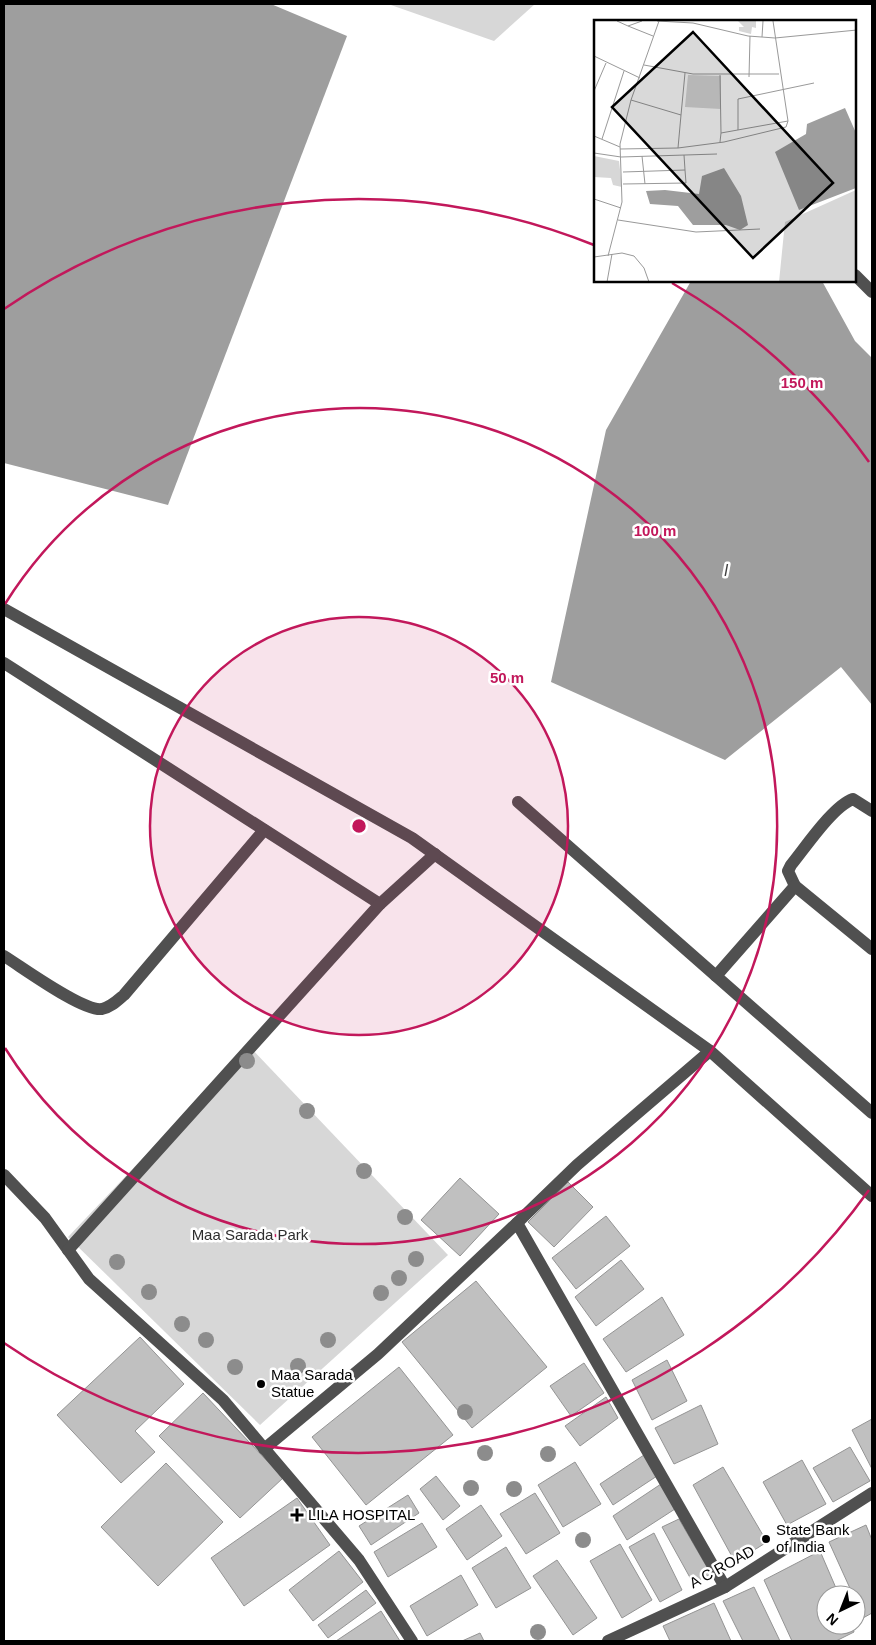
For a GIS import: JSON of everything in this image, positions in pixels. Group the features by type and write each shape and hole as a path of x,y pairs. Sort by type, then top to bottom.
{"street":[{"path":"856,277 872,292"},
{"path":"4,609 412,838 710,1051 872,1196"},
{"path":"4,663 380,904"},
{"path":"872,811 853,799 847,801 834,813 791,864 788,871 795,886 872,949"},
{"path":"518,802 872,1113"},
{"path":"4,956 78,1003 94,1009 112,1005 124,995 264,830"},
{"path":"68,1250 380,904 435,854"},
{"path":"716,976 795,886"},
{"path":"264,1449 378,1354 578,1164 710,1051"},
{"path":"4,1175 45,1218 90,1279 223,1400 359,1560 412,1641"},
{"path":"517,1223 725,1587"},
{"name":"A C ROAD","path":"608,1641 725,1587 872,1493"}],"green space":[{"path":"388,4 535,4 494,41"},
{"name":"Maa Sarada Park","path":"249,1046 448,1255 260,1425 68,1237"}],"water":[{"path":"4,4 271,4 347,36 168,505 4,463"},
{"name":"l","path":"690,282 823,282 855,341 872,358 872,705 841,667 725,760 551,682 606,430"}],"building":[{"path":"460,1178 499,1214 460,1256 421,1220"},
{"path":"568,1182 593,1207 554,1247 528,1222"},
{"path":"606,1216 630,1246 576,1289 552,1258"},
{"path":"621,1260 644,1289 596,1326 575,1297"},
{"path":"476,1281 547,1367 472,1428 402,1342"},
{"path":"662,1297 684,1335 626,1372 603,1339"},
{"path":"140,1337 184,1384 135,1431 155,1452 121,1483 57,1415"},
{"path":"667,1360 687,1401 652,1420 632,1380"},
{"path":"584,1363 604,1393 571,1416 550,1386"},
{"path":"399,1367 453,1435 366,1505 312,1437"},
{"path":"203,1393 283,1478 240,1518 159,1436"},
{"path":"606,1397 618,1418 580,1446 565,1426"},
{"path":"701,1405 718,1444 674,1464 655,1428"},
{"path":"872,1419 872,1469 852,1430"},
{"path":"850,1447 870,1481 833,1502 813,1468"},
{"path":"644,1455 657,1476 613,1505 600,1484"},
{"path":"802,1460 826,1504 787,1525 763,1482"},
{"path":"575,1462 601,1504 563,1527 538,1485"},
{"path":"166,1463 223,1522 158,1586 101,1527"},
{"path":"723,1467 767,1542 735,1562 693,1485"},
{"path":"436,1476 460,1506 443,1520 420,1489"},
{"path":"661,1484 675,1509 627,1540 613,1516"},
{"path":"535,1493 560,1533 526,1554 500,1514"},
{"path":"408,1495 419,1513 371,1545 359,1526"},
{"name":"LILA HOSPITAL","path":"297,1498 330,1545 244,1606 211,1558"},
{"path":"481,1505 502,1536 467,1560 446,1529"},
{"path":"679,1519 711,1574 693,1583 662,1527"},
{"path":"422,1523 437,1547 388,1577 374,1552"},
{"path":"866,1525 872,1540 872,1613 866,1616 866,1585 848,1585 829,1542"},
{"path":"654,1533 682,1590 660,1602 629,1547"},
{"path":"620,1544 652,1600 622,1618 590,1561"},
{"path":"506,1547 531,1588 496,1608 472,1568"},
{"path":"339,1551 363,1582 313,1621 289,1590"},
{"path":"820,1551 835,1585 816,1585 816,1635 848,1635 836,1641 792,1641 764,1580"},
{"path":"557,1560 597,1618 573,1635 533,1576"},
{"path":"461,1575 478,1605 427,1636 410,1606"},
{"path":"754,1587 780,1641 743,1641 723,1601"},
{"path":"366,1590 376,1603 328,1638 318,1625"},
{"path":"714,1603 731,1641 670,1641 663,1626"},
{"path":"381,1611 400,1641 336,1641"},
{"path":"480,1633 484,1641 462,1641"}],"place":[{"name":"Maa Sarada Statue","path":"261,1384"},
{"name":"LILA HOSPITAL","path":"297,1515"},
{"name":"State Bank of India","path":"766,1539"}]}
